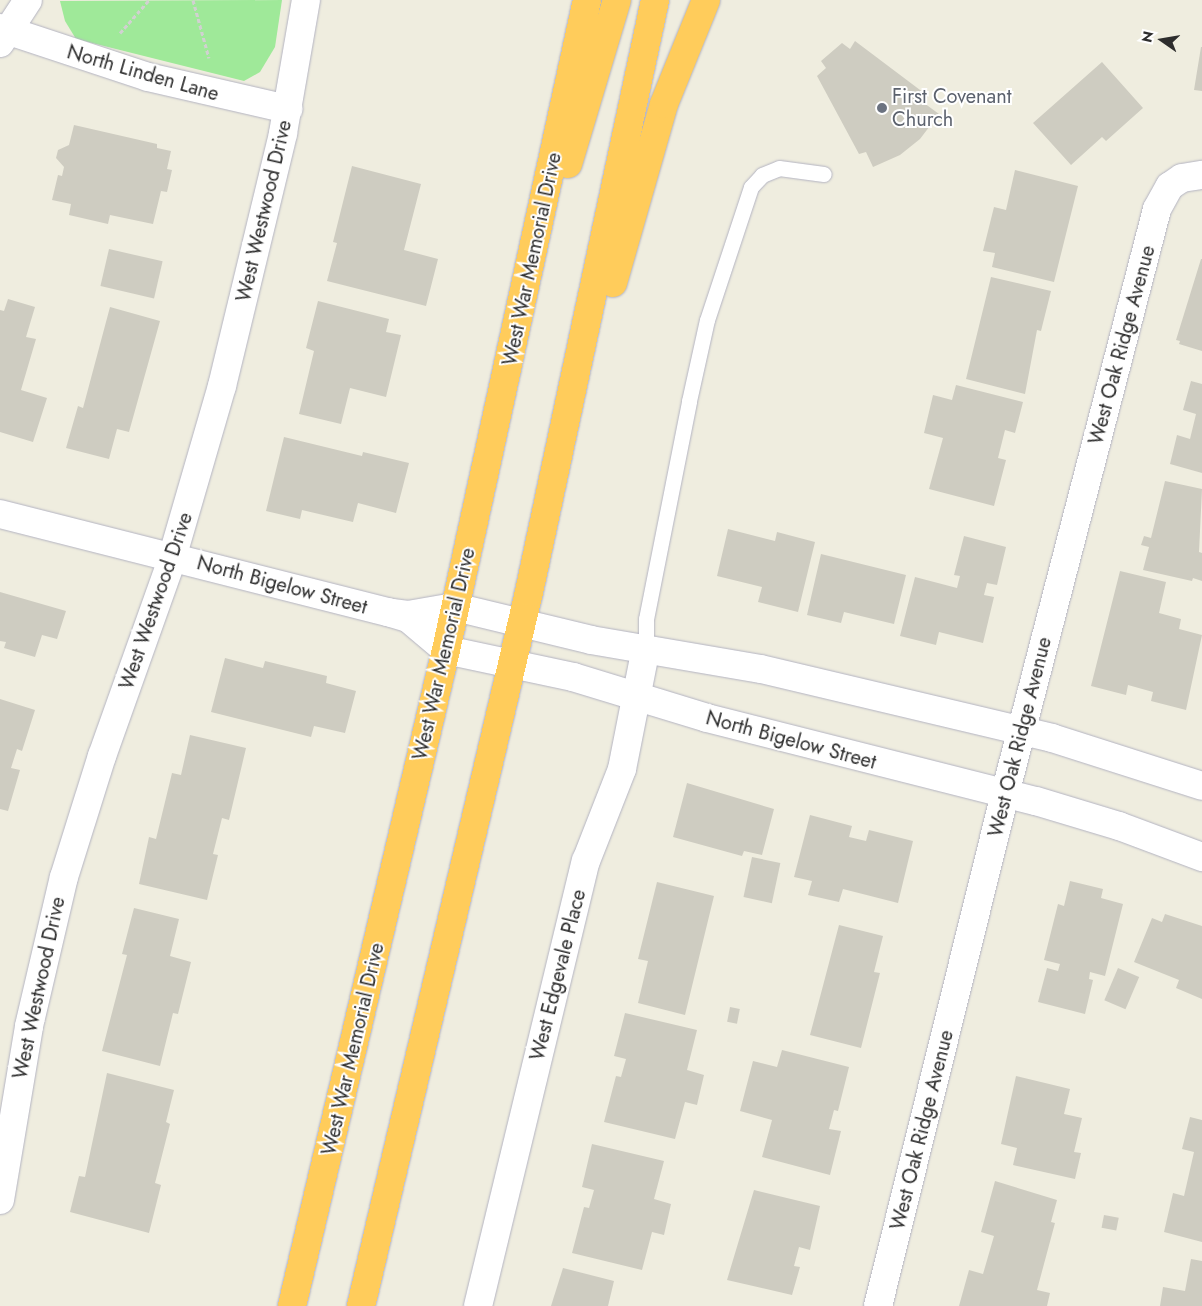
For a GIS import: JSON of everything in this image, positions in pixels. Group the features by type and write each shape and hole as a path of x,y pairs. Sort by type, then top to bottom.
{"highway":[{"name":"West War Memorial Drive","path":"292,1306 446,650 587,0"},
{"path":"492,439 617,0"},
{"path":"361,1306 542,534 655,0"},
{"path":"542,534 652,142 684,49 706,0"}],"street":[{"path":"3,34 28,0"},
{"name":"West Westwood Drive","path":"0,1200 27,1034 64,878 105,748 173,556 222,386 288,109 306,0"},
{"name":"North Linden Lane","path":"3,34 148,77 288,109"},
{"name":"West Oak Ridge Avenue","path":"878,1306 1022,731 1157,209 1170,186 1192,176"},
{"name":"North Bigelow Street","path":"0,514 173,556 388,612 408,618 446,650 573,676 634,696 820,749 1006,794 1102,820 1202,857"},
{"name":"North Bigelow Street","path":"388,612 408,615 455,607 591,640 646,648 827,683 1112,755 1202,786"},
{"name":"West Edgevale Place","path":"478,1306 586,861 622,769 634,696 646,648"}],"lane":[{"path":"646,648 648,610 688,400 707,320 751,187 762,175 778,168 824,174"}],"path":[{"path":"114,41 150,0"},
{"path":"193,0 212,67"}],"green space":[{"path":"282,0 275,47 260,72 244,81 76,39 65,21 60,1"}],"building":[{"name":"First Covenant Church","path":"855,41 928,96 924,103 939,114 920,139 900,155 873,167 866,152 859,154 817,76 826,68 821,61 842,43 850,49"},
{"path":"1202,47 1202,91 1194,90"},
{"path":"1102,62 1143,108 1106,141 1102,137 1071,165 1033,123"},
{"path":"74,125 157,144 157,148 171,151 167,169 172,170 167,192 161,191 153,224 110,215 108,224 69,215 71,204 52,200 58,175 62,176 64,167 56,158 58,150 69,145"},
{"path":"352,166 421,184 404,250 438,259 426,306 327,281 337,243 333,242"},
{"path":"1015,170 1078,186 1054,282 992,267 995,253 983,251 994,207 1006,210"},
{"path":"109,249 163,261 154,298 100,286"},
{"path":"1201,259 1202,351 1179,344 1180,341 1176,340"},
{"path":"991,277 1051,291 1041,331 1037,330 1025,394 966,379"},
{"path":"8,299 35,307 26,337 36,339 21,390 47,398 33,442 0,432 0,310 4,311"},
{"path":"318,301 389,319 386,332 401,335 386,397 350,388 341,424 299,414 314,351 306,348"},
{"path":"110,307 160,321 129,432 117,429 109,459 66,448 78,406 83,408"},
{"path":"1191,381 1202,384 1202,473 1170,464 1177,435 1190,439 1196,414 1183,410"},
{"path":"956,385 1023,402 1015,433 1005,430 998,458 1006,460 994,506 929,489 943,438 924,433 933,395 952,400"},
{"path":"284,437 362,456 363,452 409,463 396,513 358,503 353,522 302,510 300,519 266,511"},
{"path":"1165,481 1202,489 1199,552 1202,553 1202,581 1193,578 1192,581 1143,570 1149,547 1141,545 1144,536 1151,538"},
{"path":"728,529 775,541 777,532 815,542 798,612 758,602 762,587 717,576"},
{"path":"964,536 1006,547 997,585 987,583 984,595 994,597 983,643 939,632 936,645 900,636 915,577 957,588 960,576 954,575"},
{"path":"821,554 906,575 894,624 844,612 841,623 807,615"},
{"path":"1120,571 1166,582 1159,613 1181,619 1179,629 1202,635 1186,710 1151,701 1153,692 1128,685 1126,695 1091,686"},
{"path":"0,592 66,611 57,639 42,635 35,657 4,648 6,642 0,641"},
{"path":"225,658 263,668 265,661 327,676 326,683 356,691 345,733 314,726 311,737 211,712"},
{"path":"0,699 35,710 22,751 17,749 11,768 20,770 8,811 0,809"},
{"path":"190,735 246,748 229,820 222,818 213,854 218,855 207,900 139,884 149,837 156,839 172,773 181,775"},
{"path":"687,783 774,809 762,855 744,851 742,856 673,837"},
{"path":"810,815 852,826 849,837 866,841 869,830 913,841 898,903 843,889 839,902 808,895 812,881 794,877"},
{"path":"752,857 780,863 772,903 743,897"},
{"path":"1070,881 1103,889 1101,898 1123,904 1105,976 1090,972 1089,979 1093,980 1085,1014 1038,1002 1047,968 1058,971 1060,964 1044,960 1058,904 1064,906"},
{"path":"657,882 714,896 685,1015 638,1003 648,961 638,959"},
{"path":"134,908 179,919 170,956 191,962 178,1014 173,1013 160,1066 102,1051 127,955 122,954"},
{"path":"1165,914 1202,926 1202,999 1176,988 1179,980 1134,962 1152,918 1162,922"},
{"path":"839,925 883,936 874,972 880,973 861,1048 810,1035"},
{"path":"1118,968 1139,977 1125,1009 1104,1000"},
{"path":"730,1007 740,1009 737,1024 727,1022"},
{"path":"625,1013 697,1030 687,1070 704,1075 697,1105 685,1102 675,1139 604,1122 616,1076 621,1077 626,1059 614,1056"},
{"path":"782,1050 849,1067 838,1111 834,1110 829,1129 841,1131 830,1175 762,1157 772,1120 740,1111 753,1061 777,1067"},
{"path":"107,1073 174,1090 166,1122 170,1124 155,1183 161,1185 149,1233 70,1212 79,1176 85,1177"},
{"path":"1016,1076 1070,1089 1064,1114 1082,1118 1074,1152 1081,1153 1075,1179 1013,1165 1017,1148 1001,1144"},
{"path":"1190,1117 1202,1120 1202,1242 1164,1232 1173,1193 1184,1196 1194,1152 1182,1149"},
{"path":"592,1144 664,1161 654,1199 671,1204 664,1235 652,1232 642,1270 572,1253 584,1207 589,1208 594,1190 582,1187"},
{"path":"995,1181 1057,1200 1051,1222 1055,1223 1037,1290 1050,1293 1047,1306 959,1306 969,1270 983,1274 994,1236 981,1232"},
{"path":"754,1190 820,1206 810,1250 799,1247 794,1266 800,1267 792,1295 727,1280"},
{"path":"1104,1215 1119,1218 1116,1231 1102,1228"},
{"path":"1191,1259 1202,1261 1202,1306 1160,1306 1163,1287 1185,1291"},
{"path":"563,1268 614,1281 608,1306 551,1306"}],"place":[{"name":"First Covenant Church","path":"882,108"}]}
